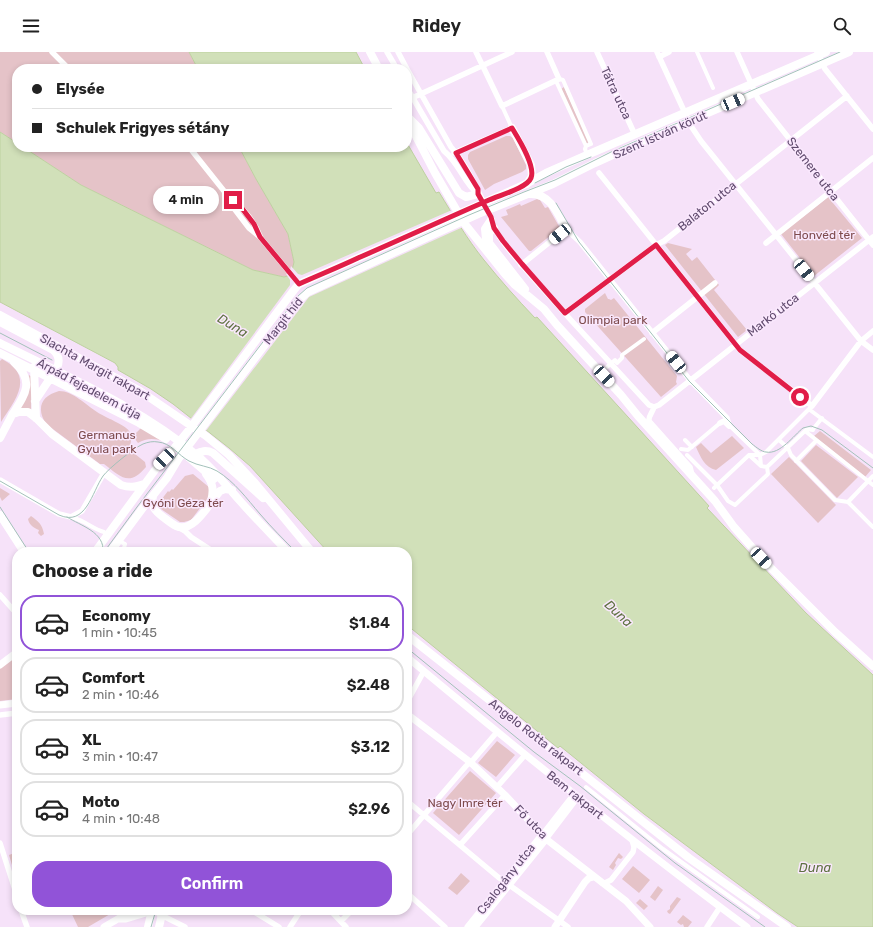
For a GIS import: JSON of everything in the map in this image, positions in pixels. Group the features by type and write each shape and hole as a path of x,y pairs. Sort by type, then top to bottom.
{"main road":[{"path":"370,52 376,64"},
{"name":"Szent István körút","path":"539,192 595,163 849,52"},
{"name":"Szent István körút","path":"530,181 586,155 821,53"},
{"path":"412,121 419,128 459,193 466,197 478,194"},
{"path":"512,128 531,165 533,174 530,181"},
{"path":"412,129 435,173 464,223 510,280 544,309 621,394 638,416 715,501 742,536 767,564 825,622 873,666"},
{"name":"Margit híd","path":"99,547 141,486 188,431 299,284 530,181"},
{"path":"539,192 549,201 566,229"},
{"name":"Margit híd","path":"114,547 168,478 179,458 305,293 524,195 539,192"},
{"path":"493,224 485,229 485,236 531,298"},
{"name":"Slachta Margit rakpart","path":"0,315 140,391 187,422 229,455 256,483 273,505"},
{"path":"1,323 56,352 58,355 59,362 56,371 34,401"},
{"name":"Árpád fejedelem útja","path":"0,343 130,408 191,455"},
{"path":"3,354 16,364 26,379"},
{"name":"Árpád fejedelem útja","path":"3,354 156,432 191,455"},
{"path":"25,356 33,368 36,418"},
{"path":"1,433 24,397 26,379 33,368 46,365"},
{"path":"43,390 65,386"},
{"path":"13,414 23,411 28,412 52,434 120,485 129,488 141,486"},
{"path":"191,455 202,451 213,453 257,493 273,505 308,547"},
{"path":"191,455 201,467 212,485 213,493 211,502"},
{"path":"191,455 231,491 283,547"},
{"path":"201,467 231,491"},
{"path":"153,496 152,502 155,510 178,527 190,526 195,523 220,491 231,491"},
{"path":"0,515 21,547"},
{"name":"Angelo Rotta rakpart","path":"412,639 691,860 787,927"},
{"path":"148,927 154,915"},
{"path":"157,915 159,927"}],"street":[{"path":"52,52 63,64"},
{"path":"387,52 394,64"},
{"path":"398,52 404,64"},
{"path":"444,151 456,153 512,128 476,52"},
{"path":"512,52 412,98 444,151 453,159 473,190 478,194 491,217 493,224 522,264 609,365 649,405 654,407 653,412 649,417 649,421 690,467 692,476"},
{"path":"547,52 558,80"},
{"name":"Tátra utca","path":"597,52 635,135"},
{"path":"669,52 658,54 689,122 701,141 861,341 873,350"},
{"path":"697,52 713,88"},
{"name":"Szemere utca","path":"737,52 761,103 830,192 872,240"},
{"path":"821,53 822,64 825,69 873,129"},
{"path":"412,79 451,147 475,183 478,189 478,194"},
{"path":"502,106 558,80 562,80 591,144 586,146 586,155"},
{"name":"Balaton utca","path":"565,313 656,245 664,241 847,96"},
{"name":"Margit híd","path":"193,152 228,196 245,212 257,227 260,237 299,284"},
{"path":"766,243 873,158"},
{"path":"599,174 735,345 822,418 873,457"},
{"path":"522,264 566,229 580,242 690,380 727,418 730,426"},
{"name":"Markó utca","path":"654,407 657,407 814,282 872,240"},
{"path":"609,365 615,360 617,362 622,358 622,355 715,283"},
{"path":"716,487 749,455 760,455 766,452 811,408 861,341 873,330"},
{"path":"767,467 807,429 813,429 822,418"},
{"path":"761,466 760,455 724,421 688,450 681,449 728,501 735,505 768,474 767,467"},
{"path":"805,432 873,485"},
{"path":"685,440 692,447"},
{"path":"779,440 788,448 796,461 835,500 848,502 867,524 873,527"},
{"path":"796,461 816,441"},
{"path":"749,455 761,466 767,467"},
{"path":"74,517 82,511 104,473"},
{"path":"848,502 873,476"},
{"path":"0,480 59,514 82,520 104,532"},
{"path":"191,538 192,529 195,523"},
{"path":"178,527 204,547"},
{"path":"121,542 125,544 124,547"},
{"path":"0,595 12,608"},
{"path":"0,665 12,656"},
{"name":"Bem rakpart","path":"412,661 576,796 680,878 747,927"},
{"path":"412,693 424,671"},
{"path":"0,705 12,704"},
{"path":"0,715 12,714"},
{"name":"Fő utca","path":"412,718 470,762 505,795 544,837 593,877 626,901 649,926"},
{"path":"412,829 498,732"},
{"path":"497,787 526,755"},
{"path":"586,788 663,849 758,917"},
{"path":"460,845 505,795"},
{"name":"Csalogány utca","path":"468,927 544,837 576,796"},
{"path":"412,805 506,883 568,927"},
{"path":"601,883 606,883 611,880 633,852 634,847 632,840"},
{"path":"0,846 12,881"},
{"path":"555,927 587,879 593,877"},
{"name":"Csalogány utca","path":"475,927 506,883"},
{"path":"412,897 445,927"},
{"path":"707,927 720,907"},
{"path":"23,915 27,927"},
{"path":"104,927 122,915"},
{"path":"124,915 126,919 137,915"},
{"path":"163,915 185,927"},
{"path":"259,915 279,927"},
{"path":"290,927 298,915"},
{"path":"335,915 346,927"},
{"path":"341,921 347,915"}],"green space":[{"path":"0,52 189,52 195,64 12,64 12,140 0,132"},
{"path":"564,87 589,142 586,144 561,89"},
{"path":"506,136 513,138 526,165 526,169 494,184 485,190 468,159 468,155 470,152"},
{"path":"31,152 242,152 288,234 294,262 291,275 284,277 253,270 81,185"},
{"name":"Honvéd tér","path":"828,197 862,238 814,276 781,234"},
{"path":"537,199 540,200 545,208 548,207 560,228 529,251 501,217 508,215 506,210 520,204 521,206"},
{"path":"668,243 692,249 686,254 692,261 697,257 719,285 714,290 747,330 738,337 665,245"},
{"name":"Olimpia park","path":"605,293 608,299 611,300 614,298 677,376 677,384 661,397 585,312 585,309"},
{"path":"2,359 12,366 18,373 20,388 12,405 1,422 0,361"},
{"path":"29,375 32,377 31,411 20,410"},
{"name":"Germanus Gyula park","path":"59,391 69,393 97,412 127,429 131,436 130,450 145,462 146,467 135,477 125,478 120,476 104,464 100,464 46,424 41,413 42,403 48,396"},
{"path":"141,428 163,441 150,439 138,443 134,435"},
{"path":"820,431 871,470 865,477 814,436"},
{"path":"732,436 744,448 716,470 709,467 703,461 696,447 701,443 711,453"},
{"path":"816,445 858,477 837,498 801,461"},
{"path":"789,457 836,505 818,523 771,474"},
{"name":"Gyóni Géza tér","path":"193,474 210,488 210,495 191,520 180,522 158,507 158,504 168,491 173,490 185,476"},
{"path":"0,488 10,494 2,501 0,497"},
{"path":"31,516 41,525 44,534 41,536 38,533 39,530 29,523 28,519"},
{"path":"12,659 12,700 0,701 0,668"},
{"path":"497,741 515,755 496,777 478,763"},
{"name":"Nagy Imre tér","path":"470,771 496,793 459,835 433,813"},
{"path":"619,853 623,857 621,859 618,858 613,870 609,867"},
{"path":"12,854 12,865 9,855"},
{"path":"633,866 650,880 639,893 622,879"},
{"path":"461,873 470,881 457,895 448,888"},
{"path":"658,886 663,890 655,901 650,897"},
{"path":"677,897 681,899 670,914 667,911 670,909 670,906"},
{"path":"640,899 648,906 644,910 636,903"},
{"path":"72,915 108,915 88,927 78,927"},
{"path":"683,915 692,922 688,927 684,927 683,924 681,925 677,922"}],"water":[{"path":"189,52 356,52 362,64 195,64"},
{"name":"Duna","path":"0,132 12,140 12,152 31,152 81,185 253,270 284,277 291,275 294,262 288,234 242,152 412,152 436,193 439,192 472,244 509,289 535,318 537,317 709,506 707,508 806,613 873,675 873,927 798,927 777,913 644,814 560,746 558,748 412,629 412,547 323,547 250,466 173,404 118,370 115,363 0,302"}],"pier":[{"path":"452,210 463,227 309,297 205,432 190,420 290,285 290,280 286,274 289,274 291,266 298,274 302,275"}],"tram line":[{"path":"108,547 298,296 307,288 469,215 555,180 611,152 840,52"},
{"path":"535,183 566,167 591,157"},
{"path":"556,203 579,242 689,381 752,444 763,451 771,452 781,448 803,428 811,426 822,430 873,468"},
{"path":"0,333 52,360"},
{"path":"0,481 59,515 68,517 76,516 87,506 103,476 116,463 143,444 149,442 163,443 171,447 185,459 214,469 223,475 240,491 291,547"},
{"path":"0,507 26,547"},
{"path":"67,517 91,530 100,539 103,547"},
{"path":"412,652 534,752 580,786 675,863 765,927"},
{"path":"151,927 155,915"}],"route":[{"path":"233,200 241,207 257,227 260,237 299,284 476,206 490,199 526,184 533,174 531,165 512,128 456,153 475,183 478,189 478,194 485,206 491,217 494,228 522,264 565,313 618,275 656,245 740,350 800,397"}]}
